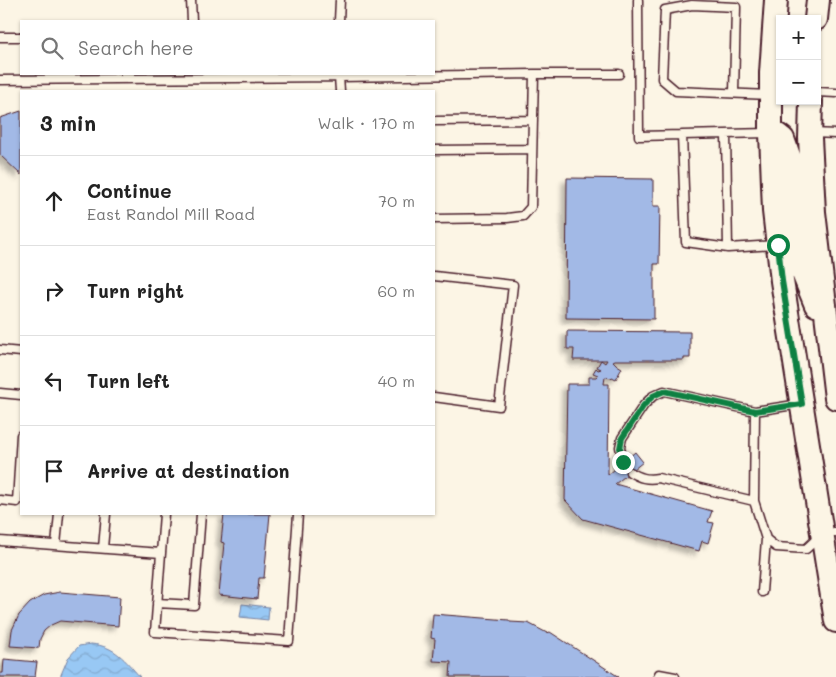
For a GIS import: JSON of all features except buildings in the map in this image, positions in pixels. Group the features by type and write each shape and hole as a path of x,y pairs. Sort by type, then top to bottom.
{"main road":[{"path":"776,0 771,96 774,211 782,281 802,404 829,533 836,621"},
{"path":"816,15 818,0"},
{"path":"811,105 810,133 814,212 835,390"},
{"path":"771,133 783,139 789,156 797,250 814,302 826,321"}],"lane":[{"path":"191,0 192,20"},
{"path":"339,20 340,0"},
{"path":"638,0 639,136 771,133"},
{"path":"734,93 736,7 693,2 664,10 662,79 676,91 771,96"},
{"path":"0,37 20,37"},
{"path":"435,219 508,218 523,216 532,207 534,74"},
{"path":"435,75 618,74"},
{"path":"0,80 339,75 340,90"},
{"path":"821,92 836,93"},
{"path":"435,121 533,120"},
{"path":"810,133 836,134"},
{"path":"726,134 728,248"},
{"path":"682,135 686,242 728,248 778,245"},
{"path":"435,150 532,149"},
{"path":"435,276 513,285 499,406 435,397"},
{"path":"0,350 20,352"},
{"path":"623,462 620,448 622,438 644,405 653,396 664,391 755,411 802,404"},
{"path":"0,394 20,395"},
{"path":"755,411 754,501 766,539 762,592"},
{"path":"0,500 16,502 20,448"},
{"path":"630,472 639,478 648,480 658,478 754,501"},
{"path":"56,545 59,515"},
{"path":"103,548 106,515"},
{"path":"164,515 155,632 289,641 298,515"},
{"path":"157,603 194,605 201,515"},
{"path":"766,539 776,547 806,549 829,533"},
{"path":"0,541 161,553"},
{"path":"658,677 659,674 675,677"}],"water":[{"path":"242,604 269,607 268,620 240,617"},
{"path":"91,644 107,648 119,655 140,677 60,677 68,658 79,646"}],"route":[{"path":"623,462 620,448 622,438 644,405 653,396 664,391 755,411 802,404 778,245"}]}
